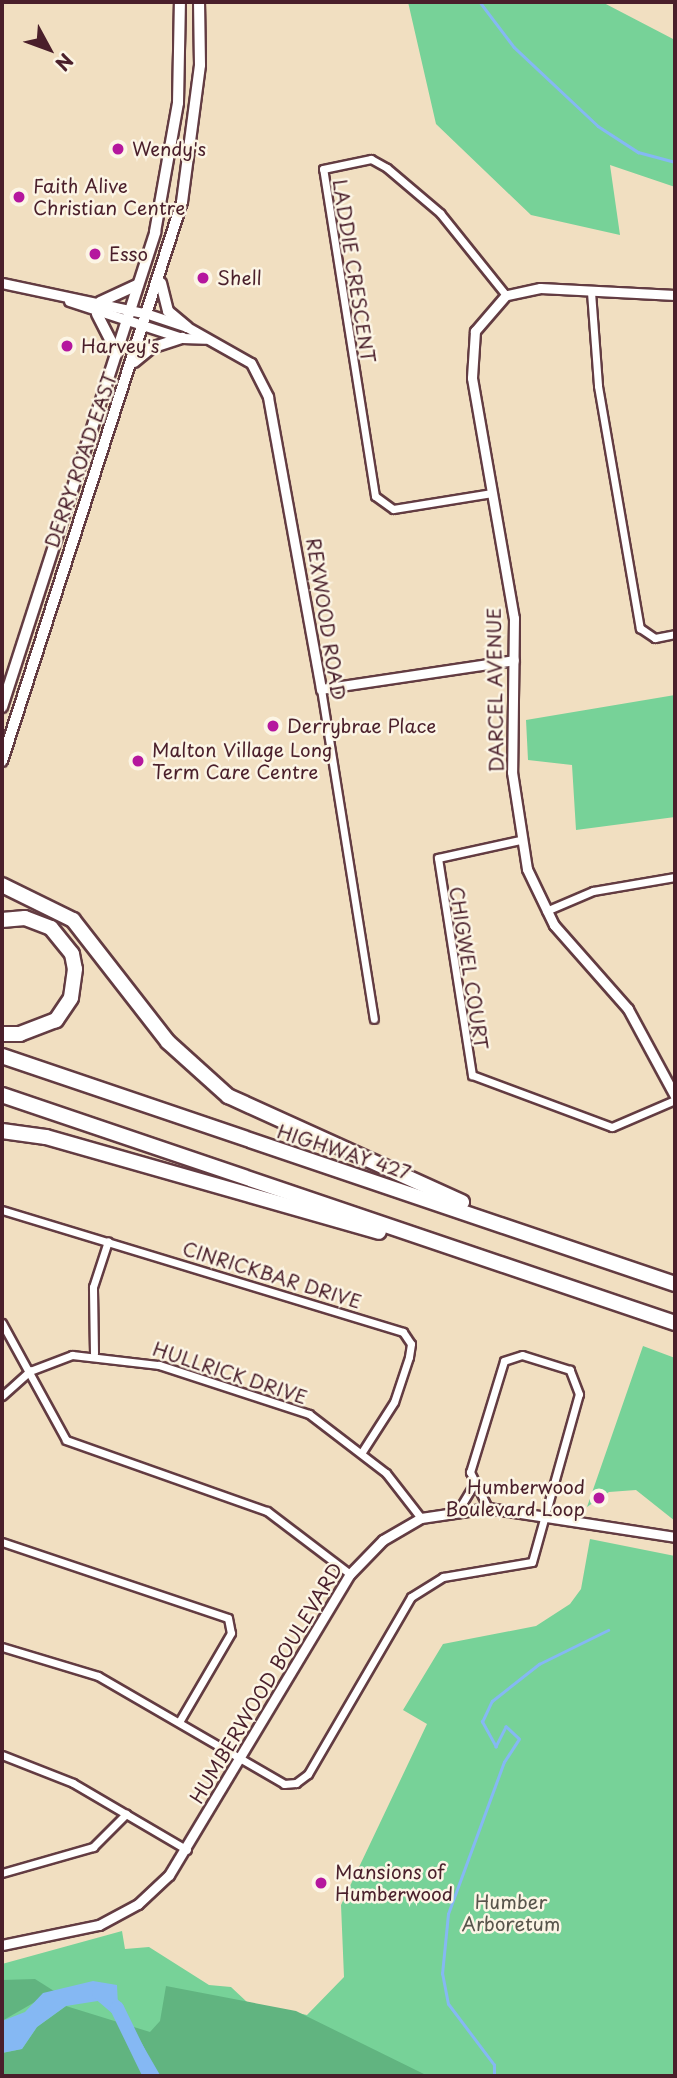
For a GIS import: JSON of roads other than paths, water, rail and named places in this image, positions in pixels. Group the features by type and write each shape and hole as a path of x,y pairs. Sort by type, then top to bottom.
{"highway":[{"path":"2,885 73,920 168,1042 228,1096 550,1241"},
{"path":"2,920 25,918 51,928 72,954 75,969 71,998 56,1020 20,1034 2,1034"},
{"name":"HIGHWAY 427","path":"2,1056 675,1284"},
{"path":"2,1096 675,1322"},
{"path":"2,1131 47,1136 468,1253"}],"main road":[{"name":"DERRY ROAD EAST","path":"2,707 139,283 172,157 180,2"},
{"name":"DERRY ROAD EAST","path":"2,761 161,280 193,141 199,2"},
{"path":"161,280 168,311 187,327"},
{"path":"100,302 139,283"},
{"path":"97,314 116,354"},
{"path":"132,364 151,348 181,338"}],"street":[{"name":"LADDIE CRESCENT","path":"492,493 393,509 375,496 323,169 371,159 387,168 440,213 506,295"},
{"name":"REXWOOD ROAD","path":"2,283 68,300 100,302 149,314 187,327 251,363 268,397 321,689 374,1019"},
{"path":"506,295 540,288 675,295"},
{"path":"591,292 598,386 640,628 656,638 675,635"},
{"name":"DARCEL AVENUE","path":"506,295 475,331 473,349 492,493 514,618 512,772 520,840 546,911 628,1009 675,1098"},
{"name":"REXWOOD ROAD","path":"68,300 97,314 126,323 181,338 207,339"},
{"path":"321,689 514,660"},
{"name":"CHIGWEL COURT","path":"520,840 438,858 472,1075 612,1127 675,1098"},
{"path":"546,911 593,891 675,877"},
{"name":"CINRICKBAR DRIVE","path":"2,1210 402,1332 411,1344 405,1368 383,1424 362,1452"},
{"path":"94,1353 93,1287 108,1241"},
{"path":"2,1323 30,1371 55,1425 76,1448 250,1503 350,1574"},
{"name":"HULLRICK DRIVE","path":"2,1396 30,1371 94,1353 159,1365 309,1414 362,1452 421,1518"},
{"path":"2,1647 98,1676 284,1784 301,1780 411,1597 464,1572 527,1567 545,1517 580,1390 569,1370 522,1355 504,1361 471,1465 472,1488 459,1509"},
{"path":"472,1488 488,1508"},
{"name":"HUMBERWOOD BOULEVARD","path":"2,1945 99,1925 138,1904 187,1850 238,1758 350,1574 383,1540 421,1518 459,1509 488,1508 675,1537"},
{"path":"2,1542 228,1618 231,1633 179,1722"},
{"path":"2,1755 40,1766 187,1850"},
{"path":"2,1873 93,1847 126,1814"}],"water":[{"path":"93,1981 117,1985 118,2005 104,2000 66,2006 37,2027 22,2049 2,2053 2,2021 25,2012 43,1993"}],"waterway":[{"path":"480,2 514,47 598,126 638,152 675,162"},
{"path":"494,2076 494,2065 448,2004 442,1974 448,1914 504,1762 519,1739 506,1727 496,1747 482,1722 492,1701 539,1664 608,1630"},
{"path":"99,1993 117,2008 150,2076"},
{"path":"118,2005 159,2076"}],"place":[{"name":"Wendy's","path":"118,149"},
{"name":"Faith Alive Christian Centre","path":"19,197"},
{"name":"Esso","path":"95,254"},
{"name":"Shell","path":"203,278"},
{"name":"Harvey's","path":"67,346"},
{"name":"Derrybrae Place","path":"273,726"},
{"name":"Malton Village Long Term Care Centre","path":"138,761"},
{"name":"Humberwood Boulevard Loop","path":"599,1498"},
{"name":"Mansions of Humberwood","path":"321,1883"}],"park label":[{"name":"Humber Arboretum","path":"511,1913"}]}
